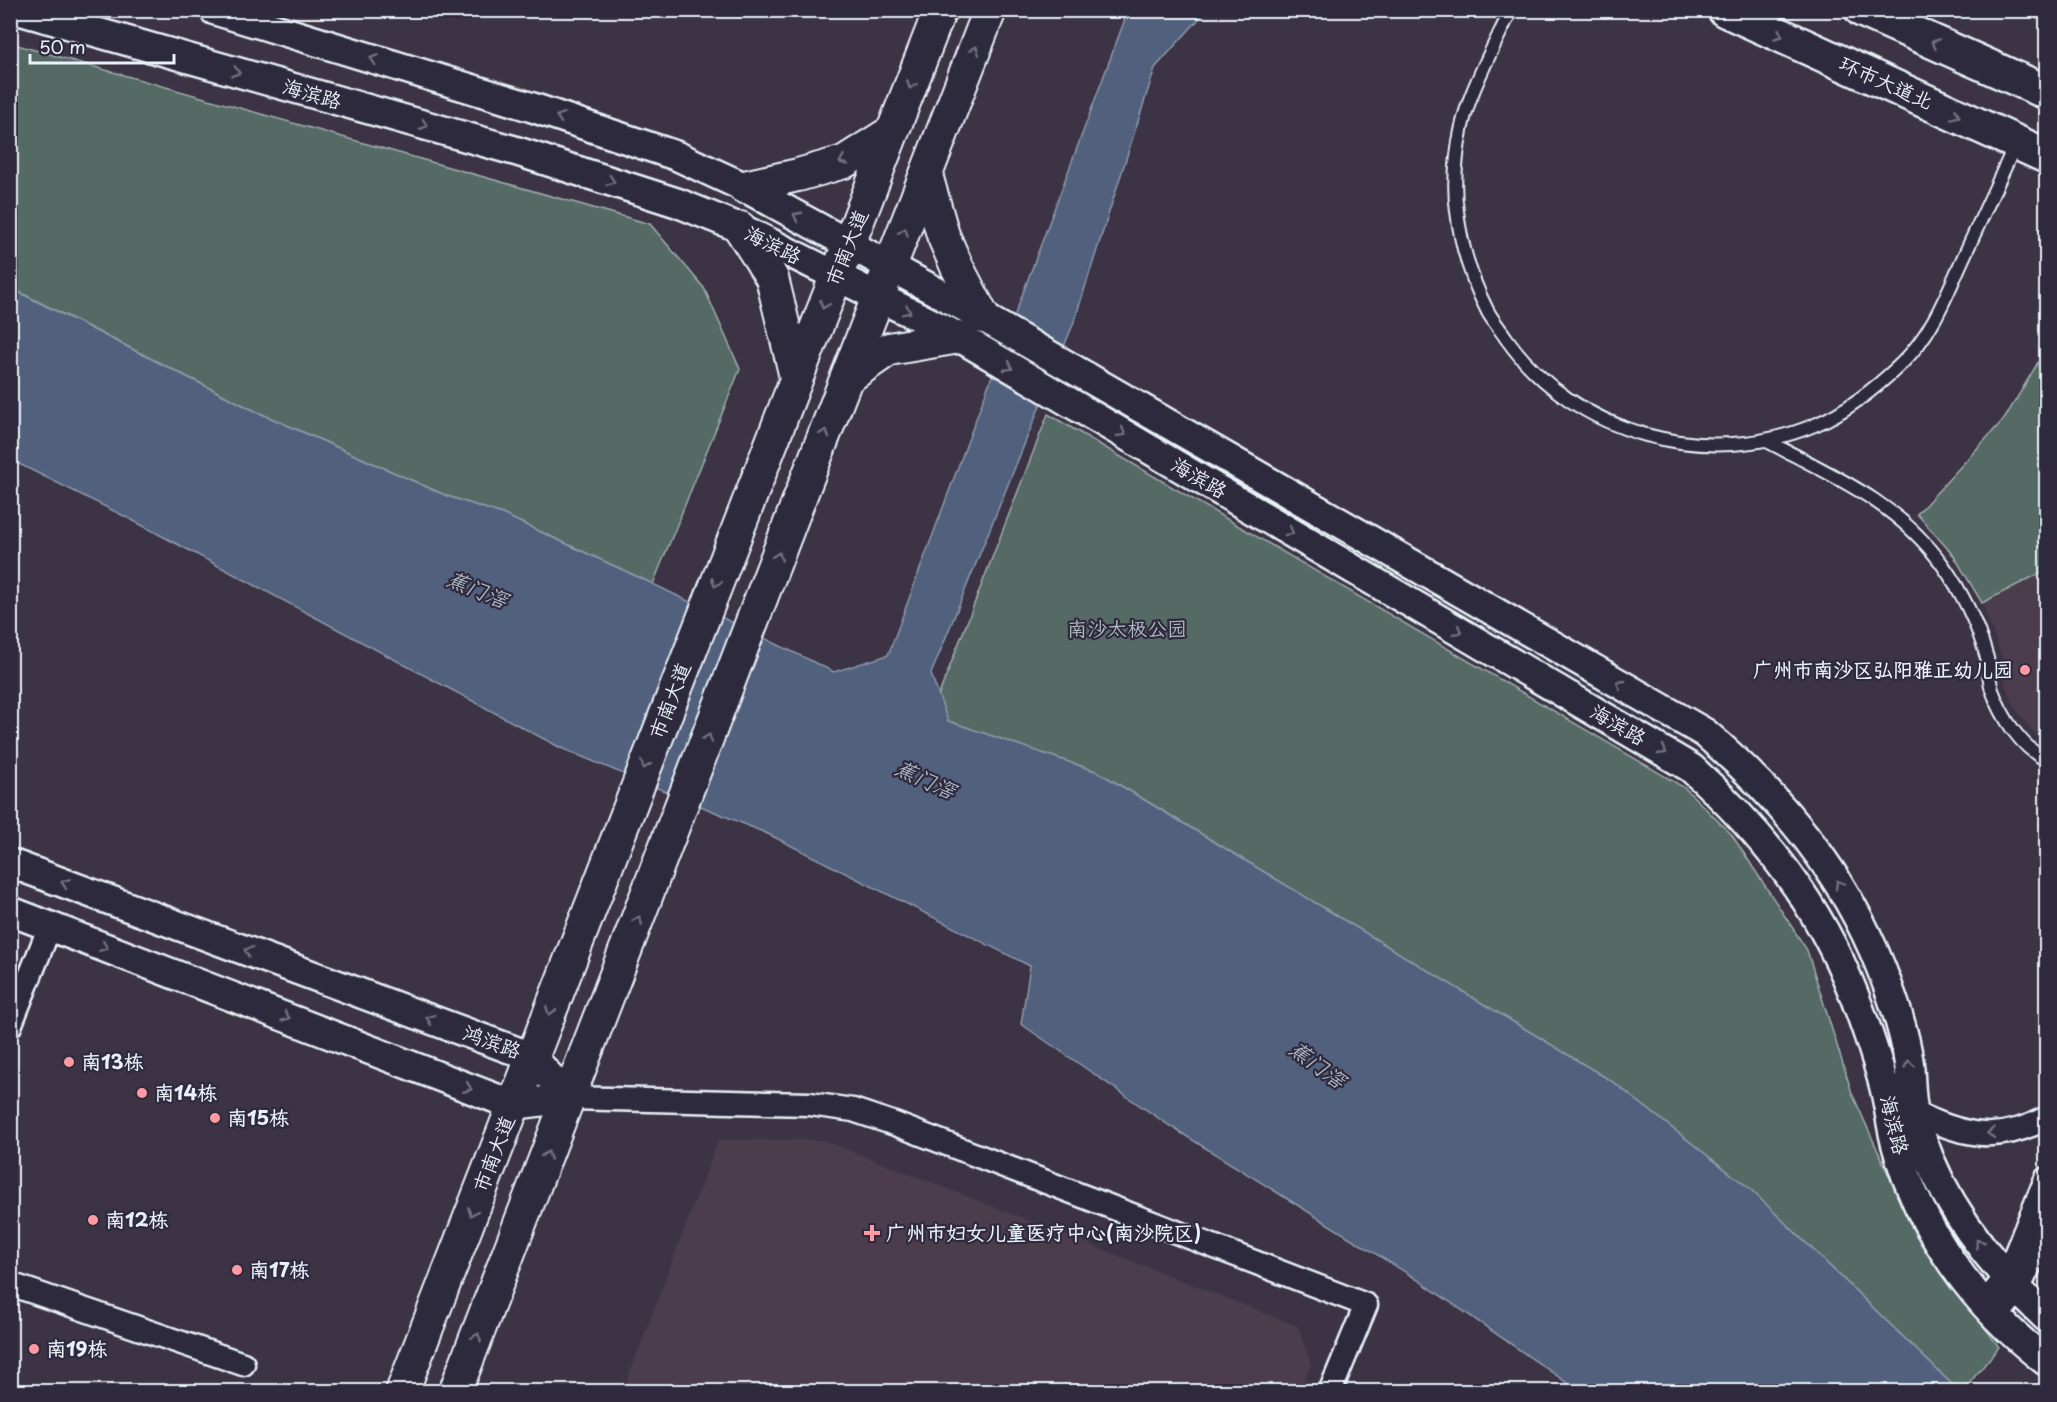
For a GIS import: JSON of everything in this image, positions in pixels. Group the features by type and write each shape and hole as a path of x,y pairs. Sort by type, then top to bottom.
{"main road":[{"name":"市南大道","path":"402,1392 939,10"},
{"path":"455,1392 990,10"},
{"name":"环市大道北","path":"1725,10 2046,156"},
{"path":"1862,10 2046,92"},
{"path":"744,187 798,176 844,162 893,130"},
{"path":"926,175 943,235 983,317"},
{"path":"740,228 772,278 796,377"},
{"path":"846,379 889,349 959,337"}],"street":[{"name":"海滨路","path":"18,10 516,151 678,203 740,228 959,337 1691,768 1726,799 1758,834 1787,871 1813,910 1836,952 1854,995 1884,1085 1897,1145 1918,1202 1947,1256 1990,1311 2046,1361"},
{"name":"海滨路","path":"214,10 531,107 677,156 744,187 983,317 1705,733 1743,765 1777,800 1809,839 1836,879 1861,922 1881,967 1897,1014 1909,1062 1913,1112 1929,1157 1950,1200 1976,1240 2012,1284 2046,1317"},
{"name":"鸿滨路","path":"10,863 532,1057 569,1098"},
{"path":"10,912 513,1105 569,1098 810,1104 854,1110 895,1124 1366,1305 1330,1392"},
{"path":"10,1026 50,926"},
{"path":"1913,1112 1958,1131 1978,1134 2008,1131 2046,1118"},
{"path":"2012,1284 2046,1179"},
{"path":"1990,1311 2012,1284 2046,1231"},
{"path":"10,1284 243,1364"}],"lane":[{"path":"1511,10 1469,102 1457,155 1456,209 1467,263 1488,313 1528,365 1560,394 1606,422 1658,439 1711,446 1766,440 1817,424 1864,397 1905,361 1937,317 2016,142"},
{"path":"1766,440 1866,493 1907,525 1942,564 1969,610 1987,659 1992,688 2003,715 2019,738 2046,760"}],"shaded area":[{"name":"广州市南沙区弘阳雅正幼儿园","path":"2046,570 2046,743 2030,729 2015,708 2005,684 2001,655 1982,603"},
{"name":"广州市妇女儿童医疗中心(南沙院区)","path":"718,1140 823,1140 1298,1326 1311,1365 1300,1391 623,1391"}],"green space":[{"path":"10,43 650,224 704,288 740,369 653,584 502,514 447,496 255,411 11,288"},
{"path":"2043,354 2046,357 2046,570 1982,603 1954,556 1917,514 2005,418"},
{"name":"南沙太极公园","path":"1048,414 1685,788 1732,835 1807,950 1852,1093 1915,1234 1999,1347 1963,1391 1959,1391 1749,1188 1613,1082 1098,772 948,721 936,702"}],"water":[{"name":"蕉门滘","path":"1128,11 1206,11 1155,68 1074,322 931,674 948,721 1098,772 1613,1082 1749,1188 1959,1391 1579,1391 1418,1280 1170,1126 1021,1024 1030,966 768,834 561,748 130,519 11,460 10,288 255,411 447,496 502,514 834,672 888,655"}],"place":[{"name":"广州市南沙区弘阳雅正幼儿园","path":"2025,670"},
{"name":"南13栋","path":"69,1062"},
{"name":"南14栋","path":"142,1093"},
{"name":"南15栋","path":"215,1118"},
{"name":"南12栋","path":"93,1220"},
{"name":"广州市妇女儿童医疗中心(南沙院区)","path":"872,1233"},
{"name":"南17栋","path":"237,1270"},
{"name":"南19栋","path":"34,1349"}]}
